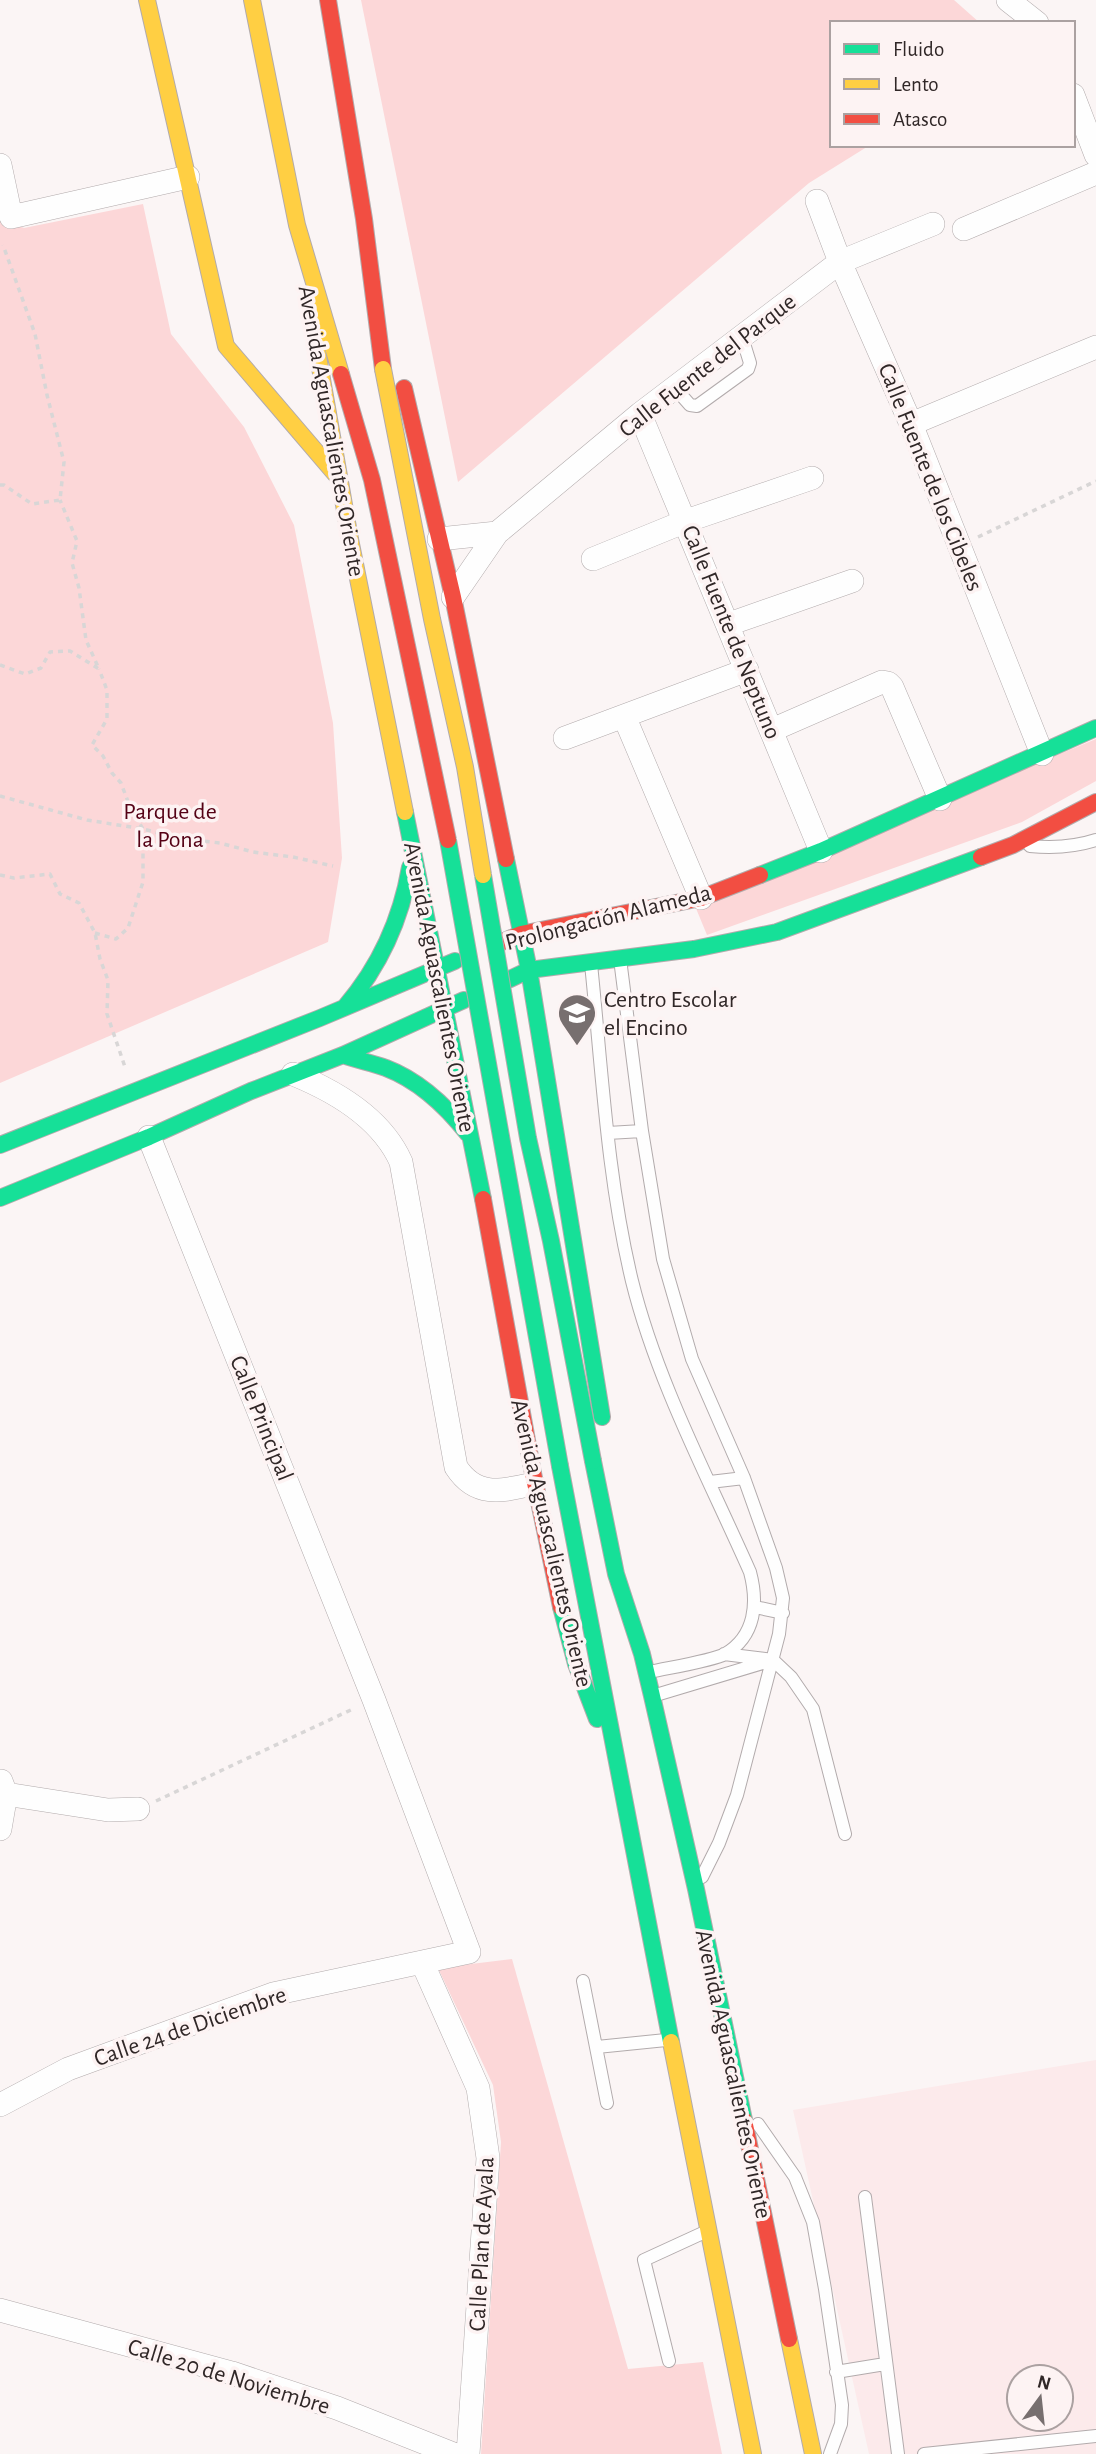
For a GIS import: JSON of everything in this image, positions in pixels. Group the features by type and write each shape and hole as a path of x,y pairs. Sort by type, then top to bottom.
{"main road":[{"path":"147,0 226,346 337,476"},
{"name":"Avenida Aguascalientes Oriente","path":"253,0 297,225 337,476 470,1136 533,1484 563,1613 584,1688 595,1716 612,1742"},
{"name":"Avenida Aguascalientes Oriente","path":"328,0 364,219 383,369 432,619 465,767 528,1138 616,1574 642,1654"},
{"name":"Avenida Aguascalientes Oriente","path":"364,219 453,597 529,970 606,1437"},
{"name":"Avenida Aguascalientes Oriente","path":"297,225 372,480 452,859 612,1742 753,2454"},
{"name":"Prolongación Alameda","path":"0,1145 521,934 701,898 821,851 1096,728"},
{"name":"Prolongación Alameda","path":"0,1198 293,1074 445,1015 529,970 694,949 777,932 1013,845 1096,802"},
{"path":"345,1007 370,975 387,945 402,904 413,851"},
{"path":"417,872 438,880 470,885 488,876 505,852"},
{"path":"445,1015 488,999 514,1002 535,1016"},
{"path":"343,1055 389,1069 420,1086 448,1109 470,1136"},
{"name":"Avenida Aguascalientes Oriente","path":"610,1464 642,1654 696,1889 813,2454"}],"street":[{"path":"1008,0 1034,21"},
{"path":"1075,98 1089,116 1096,155"},
{"path":"0,165 11,217 188,177"},
{"path":"964,229 1096,173"},
{"name":"Calle Fuente de los Cibeles","path":"817,201 840,262 911,424 1042,754"},
{"name":"Calle Fuente del Parque","path":"453,597 498,533 640,414 840,262 933,224"},
{"path":"911,424 1096,347"},
{"name":"Calle Fuente de Neptuno","path":"640,414 821,851"},
{"path":"593,559 686,521 812,478"},
{"path":"439,539 498,533"},
{"path":"729,624 852,581"},
{"path":"565,738 747,670"},
{"path":"772,730 883,682 888,683 940,799"},
{"path":"624,716 701,898"},
{"path":"293,1074 353,1107 377,1126 388,1138 401,1162 456,1467 469,1482 487,1490 506,1490 533,1484"},
{"name":"Calle Principal","path":"149,1137 374,1700"},
{"name":"Calle 24 de Diciembre","path":"0,2105 68,2069 273,1994 469,1952 374,1700"},
{"path":"0,1829 2,1788 108,1810 138,1809"},
{"name":"Calle Plan de Ayala","path":"422,1962 478,2088 488,2158 468,2454"},
{"name":"Calle 20 de Noviembre","path":"0,2310 232,2373 337,2408 453,2454"}],"lane":[{"path":"1013,845 1047,847 1085,844 1096,840"},
{"path":"620,959 642,1130 663,1259 692,1359 744,1478 781,1583 783,1613 737,1795 719,1843 696,1889"},
{"path":"590,962 608,1133 621,1228 633,1283 657,1362 750,1572 755,1592 752,1620 743,1638 724,1654"},
{"path":"608,1133 642,1130"},
{"path":"710,1482 744,1478"},
{"path":"755,1607 783,1613"},
{"path":"646,1673 724,1654 773,1660 791,1678 813,1709 845,1835"},
{"path":"652,1696 773,1660"},
{"path":"583,1981 607,2103"},
{"path":"597,2047 671,2039"},
{"path":"738,2093 795,2177 813,2222 842,2405 841,2424 830,2454"},
{"path":"865,2197 898,2454"},
{"path":"669,2361 644,2260 709,2231"},
{"path":"836,2372 885,2364"},
{"path":"925,2454 1096,2436"}],"path":[{"path":"3,245 35,334 64,462 60,500 77,541 72,563 79,588 86,640 107,690 107,719 92,745 121,783 143,829 142,882 128,928 117,939 95,933"},
{"path":"960,545 1096,481"},
{"path":"0,485 32,504 60,500"},
{"path":"0,665 25,674 41,667 50,652 70,651 99,669"},
{"path":"0,796 87,820 333,866"},
{"path":"0,875 13,878 50,874 60,894 79,903 95,933 108,981 107,1014 127,1073"},
{"path":"138,1809 374,1700"}],"shaded area":[{"path":"1096,2060 1096,2454 869,2454 793,2110"}],"green space":[{"path":"361,0 954,0 978,21 830,21 830,147 867,147 809,183 458,482"},
{"name":"Parque de la Pona","path":"143,204 171,334 244,427 294,525 333,723 342,858 328,942 0,1083 0,218 24,228"},
{"path":"1096,739 1096,781 1022,822 707,935 695,906"},
{"path":"512,1959 628,2369 703,2362 722,2454 481,2454 501,2142 493,2085 438,1968"}],"traffic: fast":[{"path":"760,875 821,851 1096,728"},
{"path":"405,812 483,1199"},
{"path":"448,840 560,1466"},
{"path":"510,979 529,970 694,949 777,932 981,857"},
{"path":"506,859 529,970 602,1417"},
{"path":"345,1007 369,975 387,942 401,905 410,867"},
{"path":"483,875 528,1138 551,1241 593,1461"},
{"path":"0,1145 320,1018 455,961"},
{"path":"0,1198 149,1137 251,1091 343,1055 464,1000"},
{"path":"343,1055 386,1068 410,1080 441,1104 468,1134"},
{"path":"593,1461 616,1574 642,1654 652,1696 744,2120"},
{"path":"560,1466 671,2042"},
{"path":"561,1607 576,1664 597,1719"}],"traffic: slow":[{"path":"147,0 226,346 337,476"},
{"path":"252,0 297,225 341,374"},
{"path":"312,322 350,539 405,812"},
{"path":"383,369 432,619 465,767 483,875"},
{"path":"671,2042 753,2454"},
{"path":"789,2339 813,2454"}],"traffic: jam":[{"path":"328,0 364,219 383,369"},
{"path":"341,374 372,480 448,840"},
{"path":"404,388 453,597 506,859"},
{"path":"981,857 1013,845 1096,802"},
{"path":"502,942 521,934 701,898 760,875"},
{"path":"483,1199 533,1473 561,1607"},
{"path":"744,2120 789,2339"}],"place":[{"name":"Centro Escolar el Encino","path":"577,1047"}]}
